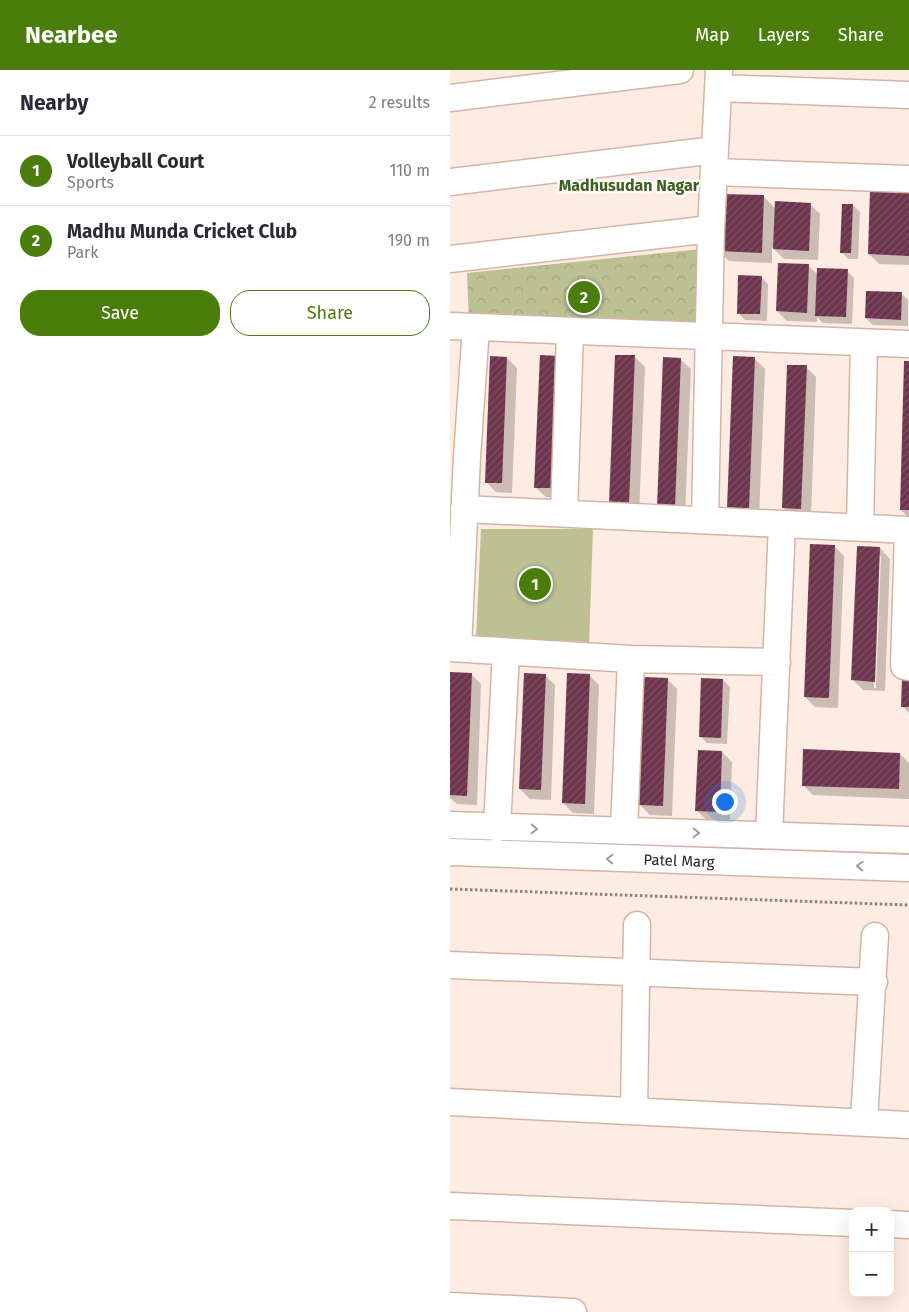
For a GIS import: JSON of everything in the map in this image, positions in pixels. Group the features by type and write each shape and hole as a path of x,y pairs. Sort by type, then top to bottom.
{"street":[{"path":"450,98 680,70"},
{"path":"706,520 711,229 719,79 909,95"},
{"path":"450,182 714,161 909,179"},
{"path":"450,259 711,229"},
{"path":"450,326 909,344"},
{"path":"476,327 458,457 459,517 454,648 631,659 777,662"},
{"path":"564,514 570,332"},
{"path":"860,527 864,342"},
{"path":"459,517 564,514 908,530 904,666 909,666"},
{"path":"769,835 782,524"},
{"path":"497,828 506,652"},
{"path":"624,831 631,659"},
{"name":"Patel Marg","path":"450,825 909,840"},
{"name":"Patel Marg","path":"450,852 909,868"},
{"path":"634,1111 637,925"},
{"path":"864,1121 874,982 875,936"},
{"path":"450,965 874,982"},
{"path":"450,1102 909,1124"},
{"path":"450,1206 849,1223"},
{"path":"894,1224 909,1225"},
{"path":"450,1306 573,1312"}],"path":[{"path":"450,889 909,905"}],"green space":[{"path":"701,249 699,327 469,320 467,273"},
{"path":"481,529 593,529 589,645 476,639"}],"building":[{"path":"870,190 909,191 909,256 868,254"},
{"path":"720,194 764,195 762,253 718,251"},
{"path":"775,201 811,203 809,251 773,249"},
{"path":"842,204 853,204 851,253 840,253"},
{"path":"778,263 809,264 807,313 776,311"},
{"path":"817,268 848,269 846,317 815,316"},
{"path":"738,275 762,276 760,314 737,314"},
{"path":"866,291 902,292 901,320 865,318"},
{"path":"540,355 560,356 555,488 534,488"},
{"path":"615,355 635,355 629,504 609,504"},
{"path":"490,356 507,357 502,483 485,483"},
{"path":"733,356 755,357 749,509 727,508"},
{"path":"663,357 681,358 675,507 657,506"},
{"path":"904,361 909,361 909,510 900,510"},
{"path":"787,365 807,365 801,509 782,508"},
{"path":"810,544 835,545 829,698 804,697"},
{"path":"857,546 880,547 875,682 851,680"},
{"path":"450,672 472,673 467,796 450,795"},
{"path":"524,673 546,674 541,790 519,789"},
{"path":"567,673 590,674 585,804 562,803"},
{"path":"644,677 668,678 663,806 639,805"},
{"path":"701,678 723,679 721,738 699,737"},
{"path":"902,678 909,678 909,707 901,707"},
{"path":"803,749 900,753 899,789 802,786"},
{"path":"698,750 722,751 720,812 695,811"}],"place":[{"name":"Madhu Munda Cricket Club","path":"584,297"},
{"name":"Volleyball Court","path":"535,584"}],"district":[{"name":"Madhusudan Nagar","path":"629,185"}]}
